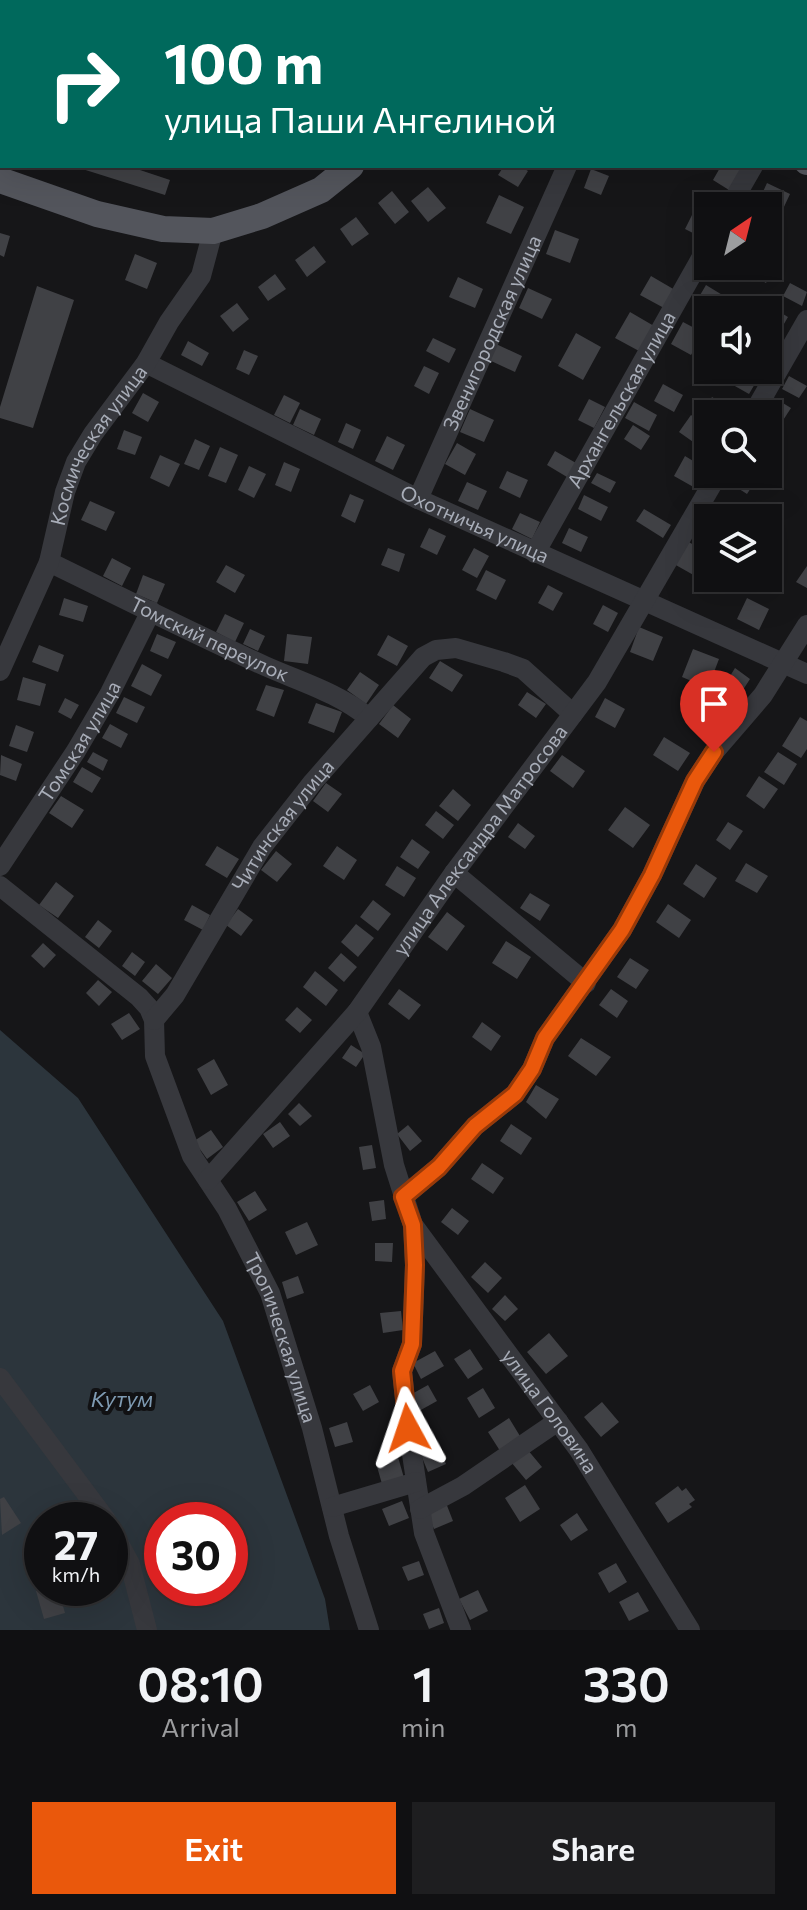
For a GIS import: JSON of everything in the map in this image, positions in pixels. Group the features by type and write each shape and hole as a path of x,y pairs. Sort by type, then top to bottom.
{"main road":[{"path":"0,180 97,214 163,229 213,231 262,216 321,190 348,168"}],"street":[{"name":"Звенигородская улица","path":"418,499 566,168"},
{"path":"738,192 752,168"},
{"name":"Космическая улица","path":"0,671 49,562 65,492 76,462 146,363 169,322 201,276 213,231"},
{"name":"Архангельская улица","path":"535,553 694,271"},
{"path":"761,400 807,320"},
{"name":"Охотничья улица","path":"146,363 418,499 807,674"},
{"name":"улица Александра Матросова","path":"208,1180 357,1012 454,873 597,682 710,488"},
{"name":"Томский переулок","path":"49,562 267,667 336,696 369,718"},
{"name":"Томская улица","path":"0,866 76,751 110,693 151,611"},
{"path":"403,1197 439,1167 475,1126 515,1094 532,1069 545,1038 630,917 695,781 714,752 763,695 807,625"},
{"name":"Читинская улица","path":"154,1020 175,995 262,847 313,782 423,657 436,650 456,648 523,669 573,714"},
{"path":"454,873 586,983"},
{"path":"3,896 139,997 154,1020"},
{"name":"улица Головина","path":"357,1012 371,1047 394,1165 413,1225 579,1450 690,1630"},
{"name":"Тропическая улица","path":"154,1020 155,1056 192,1156 227,1209 270,1293 369,1630"},
{"path":"413,1225 412,1344 402,1371 424,1533 461,1630"},
{"path":"0,1378 93,1502"},
{"path":"420,1509 463,1486 558,1421"},
{"path":"332,1507 416,1482"},
{"path":"128,1560 147,1630"}],"water":[{"name":"Кутум","path":"0,1030 78,1098 223,1321 325,1599 330,1630 0,1630"}],"building":[{"path":"79,168 134,168 170,180 165,195"},
{"path":"503,168 523,168 528,171 518,187 498,175"},
{"path":"720,168 742,168 729,190 713,180"},
{"path":"591,169 609,176 601,195 584,188"},
{"path":"767,183 790,194 783,209 782,192 763,192"},
{"path":"428,187 446,208 428,222 411,201"},
{"path":"392,191 409,212 395,224 378,203"},
{"path":"499,195 524,207 511,234 486,223"},
{"path":"692,215 694,216 694,234 685,229"},
{"path":"356,217 369,234 352,246 340,229"},
{"path":"555,230 579,239 570,263 546,254"},
{"path":"0,233 10,236 4,257 0,255"},
{"path":"314,246 326,262 307,277 295,260"},
{"path":"135,254 157,263 147,289 125,280"},
{"path":"275,274 286,289 268,301 258,287"},
{"path":"651,276 675,290 664,308 640,295"},
{"path":"458,277 483,289 475,308 449,297"},
{"path":"790,283 807,292 802,306 783,296"},
{"path":"706,285 724,296 700,296"},
{"path":"37,286 74,300 33,428 0,418 0,407"},
{"path":"528,288 552,299 542,319 519,308"},
{"path":"237,303 249,319 233,332 220,316"},
{"path":"630,312 654,326 639,351 615,338"},
{"path":"782,313 788,317 782,327"},
{"path":"683,322 694,328 694,350 691,355 671,344"},
{"path":"576,333 601,347 583,380 558,366"},
{"path":"433,338 456,349 449,363 426,351"},
{"path":"188,341 209,353 202,366 181,355"},
{"path":"496,344 522,356 515,372 489,360"},
{"path":"244,350 258,356 249,375 236,369"},
{"path":"424,366 439,373 429,394 414,386"},
{"path":"789,376 807,386 799,398 782,389"},
{"path":"663,384 683,395 674,412 654,401"},
{"path":"731,384 755,384 749,394"},
{"path":"143,393 159,402 148,422 132,413"},
{"path":"284,395 300,403 290,423 274,415"},
{"path":"589,399 605,407 594,428 578,420"},
{"path":"634,402 657,415 649,431 625,418"},
{"path":"782,402 791,408 782,422"},
{"path":"300,409 321,419 314,435 293,425"},
{"path":"470,409 494,420 484,442 460,432"},
{"path":"691,415 694,417 694,443 679,432"},
{"path":"346,423 361,430 353,449 338,442"},
{"path":"633,425 650,436 641,450 624,439"},
{"path":"124,430 142,437 135,455 117,449"},
{"path":"387,436 405,445 393,470 375,461"},
{"path":"195,439 210,446 199,470 184,464"},
{"path":"457,443 476,454 465,475 445,464"},
{"path":"220,447 238,455 226,483 208,476"},
{"path":"555,451 576,463 567,477 547,465"},
{"path":"160,455 180,464 169,487 150,478"},
{"path":"685,456 694,461 694,487 674,476"},
{"path":"284,462 300,469 291,492 275,485"},
{"path":"249,466 266,474 254,498 238,490"},
{"path":"507,471 528,480 520,498 499,488"},
{"path":"597,473 616,482 610,493 591,483"},
{"path":"467,482 487,491 478,510 458,501"},
{"path":"350,494 364,500 355,523 341,516"},
{"path":"584,495 608,507 601,521 578,509"},
{"path":"90,501 115,512 106,531 81,520"},
{"path":"644,509 671,525 663,538 636,521"},
{"path":"520,513 540,522 532,539 512,529"},
{"path":"429,528 446,536 437,555 420,547"},
{"path":"569,528 588,537 581,552 562,543"},
{"path":"687,541 694,545 694,575 674,564"},
{"path":"388,548 405,554 399,572 381,565"},
{"path":"474,548 489,556 477,578 462,570"},
{"path":"112,558 131,568 122,586 103,576"},
{"path":"226,565 245,575 235,593 216,582"},
{"path":"807,566 807,588 796,582"},
{"path":"486,570 506,580 496,600 476,590"},
{"path":"143,575 165,584 157,603 136,594"},
{"path":"548,585 563,593 553,611 538,603"},
{"path":"64,598 88,606 83,622 59,615"},
{"path":"747,598 769,609 759,630 737,619"},
{"path":"603,605 618,613 608,632 593,624"},
{"path":"225,614 244,623 235,642 216,632"},
{"path":"639,627 663,637 653,661 630,652"},
{"path":"250,629 265,636 258,651 243,644"},
{"path":"157,634 176,642 168,659 150,651"},
{"path":"287,634 312,637 308,664 284,661"},
{"path":"388,635 408,646 397,666 377,655"},
{"path":"39,645 64,655 58,672 32,662"},
{"path":"693,649 719,659 708,688 682,677"},
{"path":"440,661 463,675 452,692 429,678"},
{"path":"142,664 162,675 151,696 131,686"},
{"path":"735,668 750,679 739,696 724,686"},
{"path":"360,672 379,685 366,704 347,690"},
{"path":"23,677 46,684 40,706 17,700"},
{"path":"266,685 284,690 274,717 256,710"},
{"path":"527,692 546,704 536,718 518,705"},
{"path":"124,697 145,707 137,723 116,713"},
{"path":"65,698 79,705 71,719 58,712"},
{"path":"605,698 625,709 615,728 595,717"},
{"path":"316,703 342,712 334,733 308,723"},
{"path":"393,705 411,719 398,738 379,724"},
{"path":"800,717 807,721 807,749 801,758 782,746"},
{"path":"110,724 128,734 121,748 102,738"},
{"path":"16,725 34,732 27,752 9,746"},
{"path":"664,737 690,753 678,771 653,755"},
{"path":"93,752 108,760 103,771 87,762"},
{"path":"778,752 797,764 784,785 764,772"},
{"path":"1,755 22,764 16,781 0,775"},
{"path":"562,755 585,771 573,788 550,771"},
{"path":"82,767 101,778 92,793 73,782"},
{"path":"759,776 778,789 764,809 746,796"},
{"path":"326,783 342,794 328,812 313,801"},
{"path":"453,789 471,805 458,821 439,806"},
{"path":"61,796 84,810 72,828 49,813"},
{"path":"625,807 650,825 633,848 608,830"},
{"path":"436,811 454,825 443,839 425,825"},
{"path":"728,822 743,831 730,850 716,840"},
{"path":"518,823 535,836 525,849 508,837"},
{"path":"412,839 430,852 418,869 400,857"},
{"path":"217,846 239,859 227,878 205,865"},
{"path":"337,846 357,860 344,880 323,866"},
{"path":"276,851 292,864 277,882 261,870"},
{"path":"746,863 768,876 757,893 735,881"},
{"path":"696,864 717,878 704,898 683,884"},
{"path":"397,866 416,878 404,897 385,885"},
{"path":"56,882 74,896 58,918 39,905"},
{"path":"530,893 550,905 540,921 520,908"},
{"path":"373,900 391,914 378,931 360,917"},
{"path":"668,904 691,920 679,938 656,922"},
{"path":"192,905 210,915 203,930 184,920"},
{"path":"238,909 253,920 241,936 226,925"},
{"path":"447,912 465,926 447,951 428,937"},
{"path":"98,920 112,931 99,948 85,937"},
{"path":"356,924 374,938 358,957 341,942"},
{"path":"506,941 531,957 517,979 492,963"},
{"path":"43,943 56,955 44,968 31,956"},
{"path":"132,952 145,962 135,976 122,966"},
{"path":"341,953 357,967 344,982 328,968"},
{"path":"630,958 649,970 636,989 617,977"},
{"path":"156,964 172,978 158,994 142,981"},
{"path":"315,971 338,990 326,1006 303,987"},
{"path":"98,980 112,992 99,1006 86,993"},
{"path":"399,989 421,1005 409,1020 388,1004"},
{"path":"611,989 628,1001 617,1018 599,1005"},
{"path":"297,1007 312,1020 300,1033 285,1020"},
{"path":"129,1013 140,1029 122,1040 111,1024"},
{"path":"482,1022 501,1036 491,1051 472,1037"},
{"path":"581,1038 611,1057 596,1076 568,1056"},
{"path":"351,1045 365,1054 356,1067 342,1058"},
{"path":"214,1059 228,1085 211,1095 197,1069"},
{"path":"536,1085 559,1099 546,1119 526,1102"},
{"path":"299,1103 312,1116 300,1126 288,1114"},
{"path":"280,1122 290,1136 273,1148 263,1134"},
{"path":"511,1124 532,1138 521,1155 500,1141"},
{"path":"408,1125 422,1141 410,1151 397,1134"},
{"path":"211,1130 223,1147 207,1159 194,1141"},
{"path":"372,1145 376,1168 363,1170 359,1147"},
{"path":"482,1163 504,1178 493,1194 471,1179"},
{"path":"255,1191 267,1210 249,1221 237,1202"},
{"path":"384,1200 386,1219 372,1221 369,1202"},
{"path":"452,1208 469,1221 458,1235 441,1222"},
{"path":"307,1222 318,1245 296,1255 285,1232"},
{"path":"375,1243 393,1243 392,1262 375,1261"},
{"path":"485,1262 502,1278 488,1293 471,1277"},
{"path":"298,1276 304,1293 287,1299 282,1282"},
{"path":"505,1295 518,1309 505,1321 492,1309"},
{"path":"401,1311 403,1330 383,1333 380,1313"},
{"path":"549,1333 568,1356 546,1374 527,1352"},
{"path":"470,1349 483,1369 468,1379 454,1359"},
{"path":"435,1351 444,1366 421,1379 413,1363"},
{"path":"370,1385 379,1402 363,1411 353,1394"},
{"path":"428,1385 437,1401 419,1411 410,1395"},
{"path":"483,1388 495,1408 479,1418 467,1398"},
{"path":"602,1402 619,1422 601,1437 584,1417"},
{"path":"509,1418 523,1441 502,1454 488,1432"},
{"path":"347,1422 353,1442 335,1447 329,1428"},
{"path":"439,1448 446,1464 428,1472 421,1455"},
{"path":"527,1449 542,1467 526,1480 511,1462"},
{"path":"398,1457 404,1478 382,1484 376,1463"},
{"path":"525,1485 540,1509 520,1522 505,1498"},
{"path":"678,1486 682,1491 686,1488 695,1500 689,1504 692,1507 668,1523 655,1503"},
{"path":"4,1497 21,1523 2,1535 0,1499"},
{"path":"402,1501 409,1518 389,1526 382,1509"},
{"path":"446,1503 453,1521 434,1529 427,1512"},
{"path":"577,1513 588,1530 571,1541 560,1525"},
{"path":"419,1561 424,1575 408,1581 402,1567"},
{"path":"616,1563 627,1582 609,1593 598,1573"},
{"path":"478,1590 488,1611 470,1620 459,1599"},
{"path":"638,1592 649,1611 629,1621 619,1602"},
{"path":"40,1606 63,1606 65,1613 44,1619"},
{"path":"439,1608 444,1623 429,1629 423,1614"}],"route":[{"path":"408,1428 402,1371 412,1344 415,1265 413,1225 403,1197 439,1167 475,1126 515,1094 532,1069 545,1038 622,930 652,875 695,781 714,752"}]}
